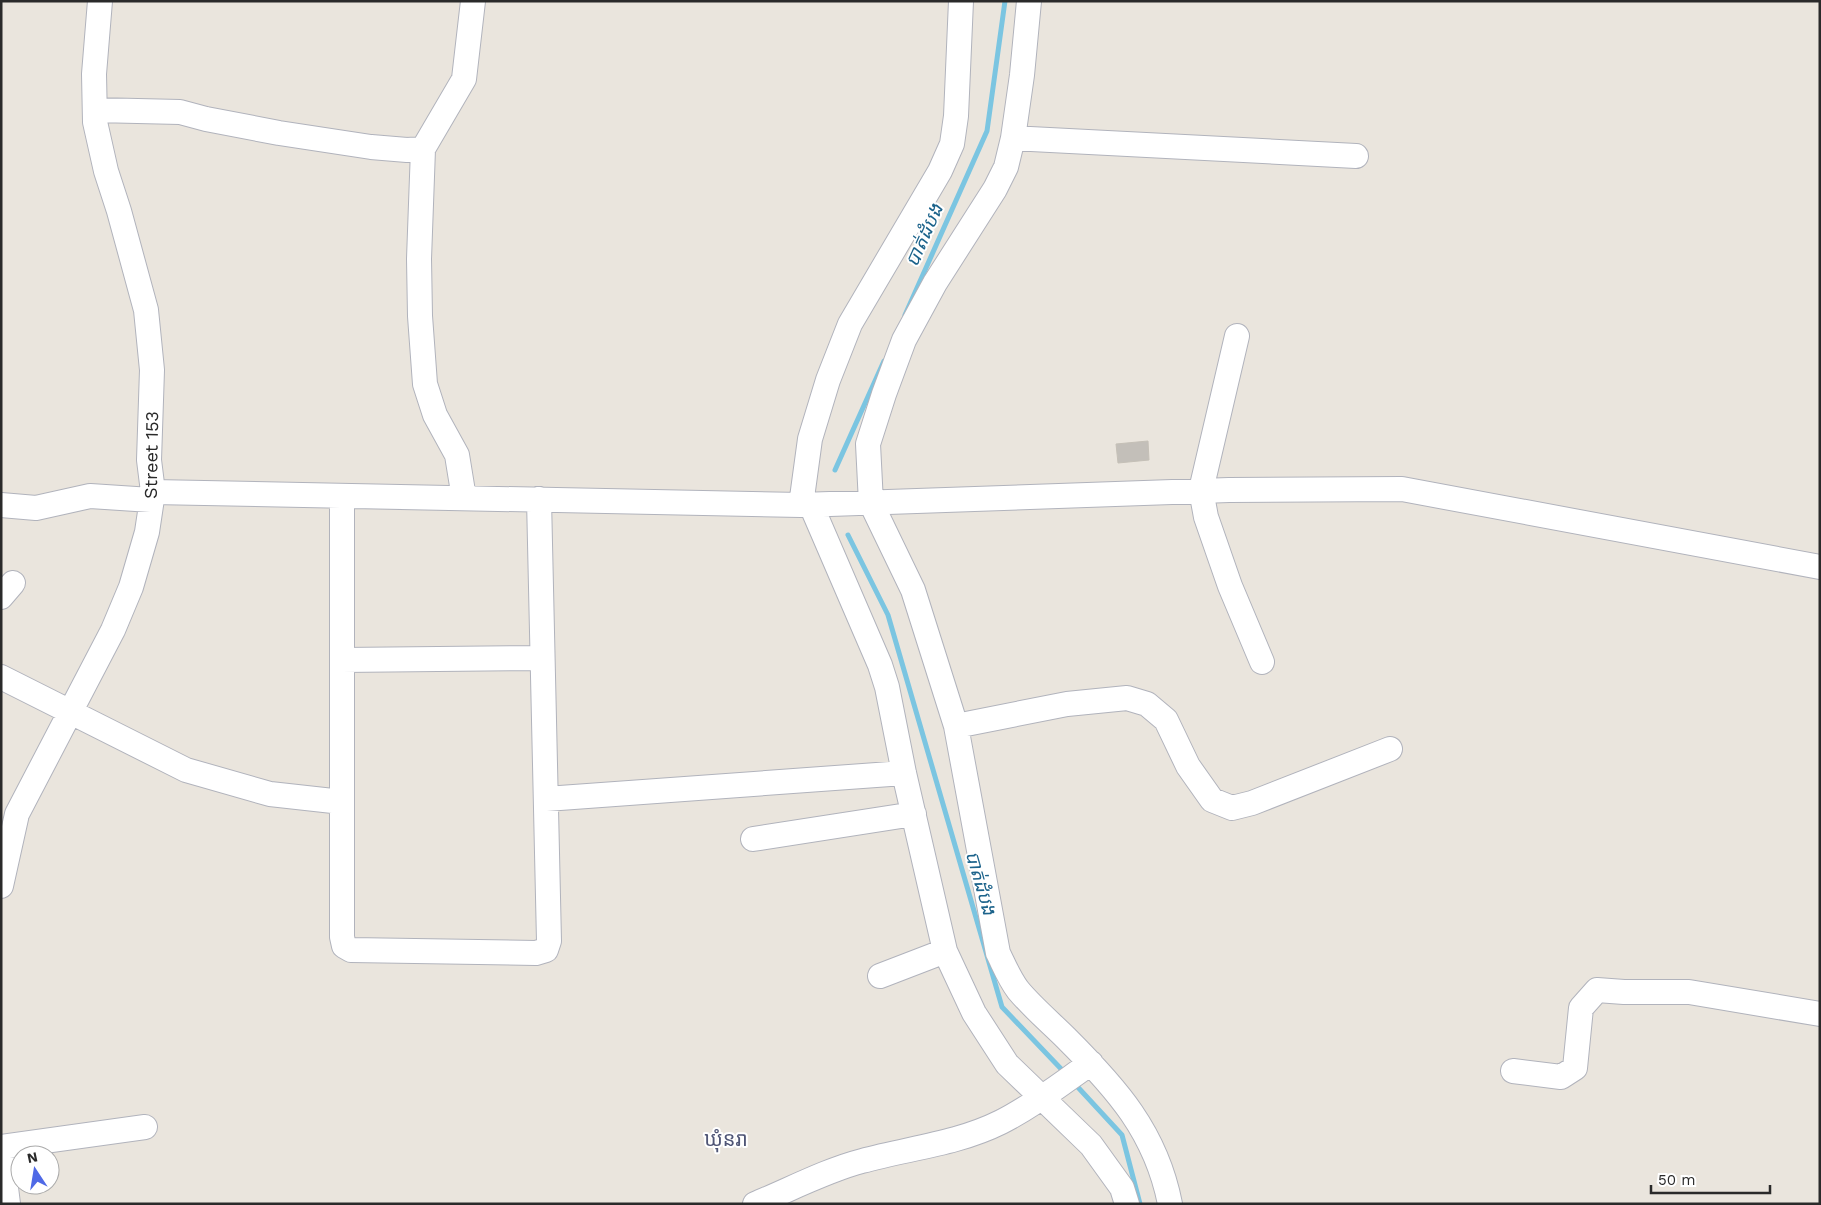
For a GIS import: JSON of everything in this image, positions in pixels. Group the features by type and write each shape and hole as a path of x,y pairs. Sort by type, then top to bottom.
{"street":[{"name":"Street 153","path":"1,886 18,814 113,630 131,587 147,532 152,496 149,460 152,370 146,310 119,210 106,171 95,122 94,74 100,1"},
{"path":"464,498 457,455 435,415 425,384 420,316 419,259 423,149 464,79 473,1"},
{"path":"960,1 956,116 952,144 940,171 850,324 828,380 810,439 806,505 882,672 889,695 904,773 945,950 974,1013 1007,1064 1116,1092 1136,1118 1155,1153 1170,1204"},
{"path":"1029,1 1022,75 1006,167 995,189 935,283 904,340 868,444 871,503 913,590 956,726 998,952 1008,974 1067,1080 1091,1144 1122,1188 1127,1204"},
{"path":"95,110 180,112 279,133 371,147 408,150 423,149"},
{"path":"1012,138 1356,156"},
{"path":"1236,336 1201,490 1206,517 1230,586 1262,662"},
{"path":"1,505 36,508 90,496 342,496 806,505 1201,490 1402,489 1820,568"},
{"path":"342,496 342,937 344,946 351,950 536,953 546,950 549,941 539,499"},
{"path":"342,660 542,658"},
{"path":"1,677 186,770 270,794 342,802"},
{"path":"956,726 1068,704 1127,698 1148,704 1166,720 1188,766 1212,800 1232,808 1252,803 1390,749"},
{"path":"546,799 904,773"},
{"path":"753,839 914,814"},
{"path":"880,976 945,950"},
{"path":"1514,1071 1561,1077 1575,1068 1581,1008 1597,990 1689,992 1820,1014"},
{"path":"755,1204 860,1161 936,1145 975,1133 1001,1122 1067,1080"},
{"path":"8,1204 1,1147 145,1127"}],"building":[{"path":"1148,441 1149,460 1118,463 1116,444"}],"waterway":[{"name":"បាត់ដំបង","path":"905,315 987,131 1005,1"},
{"name":"បាត់ដំបង","path":"835,470 884,361"},
{"name":"បាត់ដំបង","path":"848,535 888,615 1002,1007 1065,1073"},
{"name":"បាត់ដំបង","path":"1074,1083 1122,1135 1140,1204"}],"district":[{"name":"ឃុំនរា","path":"726,1139"}]}
